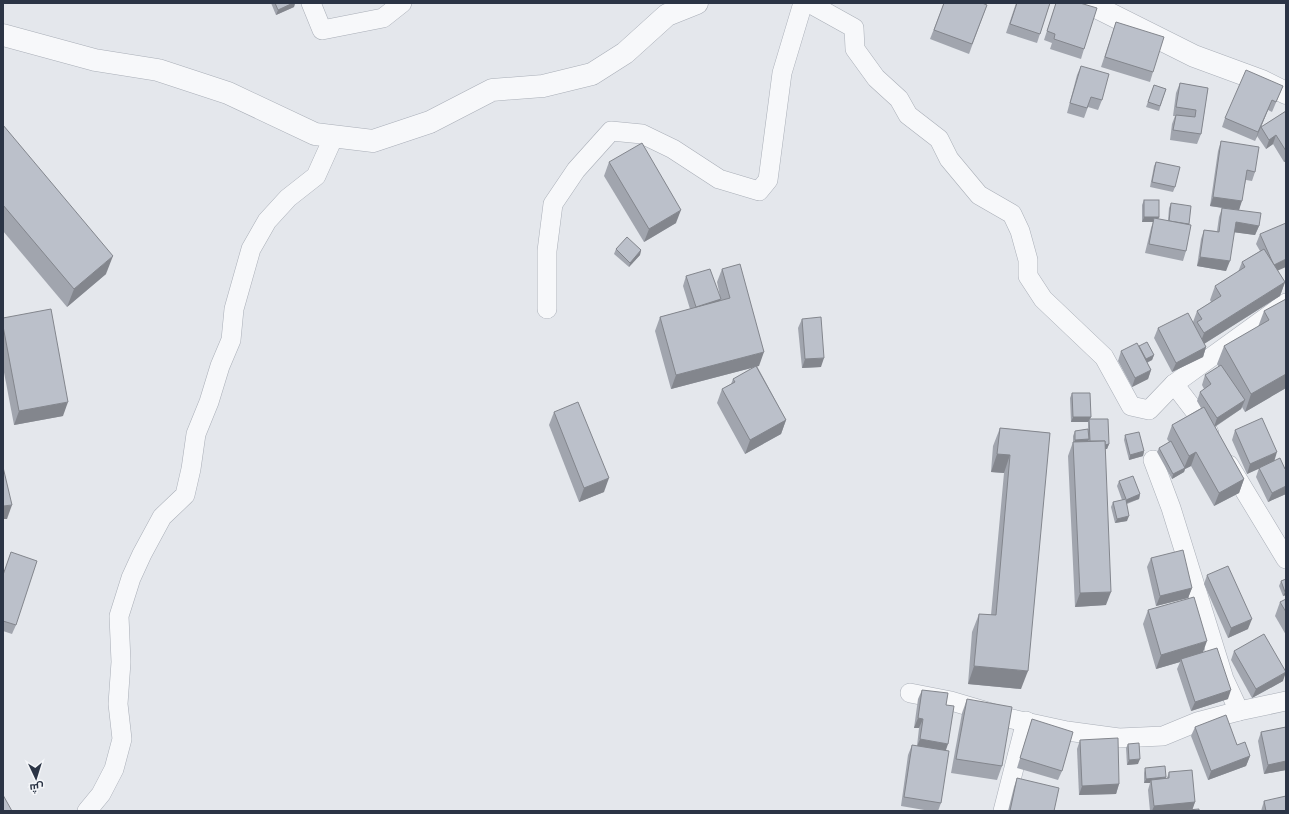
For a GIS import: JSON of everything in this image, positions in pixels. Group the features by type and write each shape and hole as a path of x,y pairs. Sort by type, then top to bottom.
{"street":[{"path":"311,3 322,30 382,18 402,3"},
{"path":"3,35 95,60 158,70 228,93 315,134 373,141 430,122 492,90 543,86 592,74 625,53 667,15 697,3"},
{"path":"547,309 547,251 553,204 576,170 611,131 642,134 673,149 718,179 759,191 768,180 782,73 803,3"},
{"path":"809,3 854,28 855,49 876,78 899,99 908,115 939,139 949,159 979,195 1012,214 1020,231 1028,260 1028,276 1043,299 1104,357 1131,406 1149,410 1174,384 1286,303"},
{"path":"1084,3 1096,7 1194,56 1262,81 1286,93"},
{"path":"87,811 100,794 114,769 122,739 118,704 121,662 119,616 131,578 142,554 162,517 184,495 191,469 196,434 209,402 230,340 234,309 251,249 267,221 288,198 316,176 334,136"},
{"path":"1174,384 1200,418 1286,559"},
{"path":"1153,460 1171,508 1224,679 1239,711"},
{"path":"910,693 951,701 1012,719 1068,731 1119,738 1163,736 1197,722 1286,701"},
{"path":"1003,811 1026,721"}],"building":[{"path":"275,3 293,3 278,10"},
{"path":"944,3 982,3 987,5 972,44 934,30"},
{"path":"1017,3 1050,3 1040,34 1010,24"},
{"path":"1056,3 1080,3 1097,8 1084,49 1054,39 1055,34 1047,31"},
{"path":"1116,22 1164,37 1153,72 1105,57"},
{"path":"1081,66 1109,74 1102,100 1091,97 1087,108 1070,103"},
{"path":"1246,70 1283,86 1276,102 1272,100 1258,132 1225,118"},
{"path":"1180,83 1208,88 1201,134 1173,130 1176,115 1195,117 1196,110 1176,107"},
{"path":"1154,85 1166,89 1160,106 1148,102"},
{"path":"1286,111 1286,151 1276,135 1269,140 1261,127"},
{"path":"3,125 113,256 74,289 3,205"},
{"path":"1221,141 1259,147 1255,172 1247,170 1242,201 1213,197"},
{"path":"642,143 681,210 649,229 609,162"},
{"path":"1156,162 1180,167 1175,187 1152,182"},
{"path":"1144,200 1159,200 1159,217 1144,217"},
{"path":"1171,203 1191,206 1189,224 1169,221"},
{"path":"1222,208 1261,213 1259,226 1236,222 1230,261 1200,257 1204,230 1219,232"},
{"path":"1154,218 1191,225 1186,251 1149,244"},
{"path":"1286,223 1286,259 1274,265 1260,234"},
{"path":"627,237 641,250 630,263 616,249"},
{"path":"1264,249 1285,282 1204,333 1197,322 1202,319 1197,311 1221,296 1215,286 1245,267 1242,262"},
{"path":"740,264 764,352 676,375 660,317 730,298 722,269"},
{"path":"710,269 721,299 696,307 686,276"},
{"path":"1286,299 1286,374 1251,394 1224,346 1269,320 1264,311"},
{"path":"51,309 68,402 19,411 3,326 3,318"},
{"path":"1188,313 1206,347 1176,363 1158,328"},
{"path":"821,317 824,358 805,359 802,319"},
{"path":"1147,342 1154,355 1146,359 1139,346"},
{"path":"1137,343 1151,370 1135,378 1121,351"},
{"path":"1221,365 1245,400 1217,418 1200,392 1211,384 1205,375"},
{"path":"756,366 786,420 750,440 722,389 735,382 733,379"},
{"path":"1072,393 1090,393 1091,417 1073,417"},
{"path":"578,402 609,478 584,488 554,412"},
{"path":"1204,407 1244,479 1219,493 1196,452 1189,456 1172,425"},
{"path":"1262,418 1277,452 1250,464 1235,430"},
{"path":"1089,419 1108,419 1109,444 1105,445 1105,441 1090,441"},
{"path":"1000,428 1050,433 1028,671 974,666 979,614 996,615 1010,455 997,454"},
{"path":"1088,429 1089,439 1075,440 1075,431"},
{"path":"1139,432 1144,451 1130,455 1125,435"},
{"path":"1105,441 1111,592 1080,593 1073,442"},
{"path":"1171,441 1185,468 1173,474 1159,448"},
{"path":"1280,458 1286,469 1286,486 1272,493 1259,468"},
{"path":"3,467 12,505 3,506"},
{"path":"1133,476 1140,494 1126,500 1129,516 1117,519 1113,502 1126,499 1119,481"},
{"path":"1183,550 1192,588 1160,596 1151,558"},
{"path":"11,552 37,561 16,625 3,621 3,575"},
{"path":"1228,566 1252,619 1231,628 1207,575"},
{"path":"1286,579 1286,591 1285,592 1281,581"},
{"path":"1194,597 1207,641 1161,655 1148,610"},
{"path":"1286,599 1286,612 1280,602"},
{"path":"1264,634 1286,672 1256,689 1234,651"},
{"path":"1217,648 1231,690 1195,702 1181,659"},
{"path":"922,690 948,693 946,705 954,706 948,744 920,739 923,719 918,718"},
{"path":"967,699 1012,707 1002,766 956,759"},
{"path":"1226,715 1237,745 1245,742 1250,756 1211,771 1195,727"},
{"path":"1032,719 1073,732 1062,771 1020,758"},
{"path":"1286,727 1286,761 1268,765 1261,732"},
{"path":"1118,738 1119,784 1082,786 1080,740"},
{"path":"1139,743 1140,759 1129,760 1128,744"},
{"path":"912,745 949,751 941,803 904,797"},
{"path":"1165,766 1166,777 1146,779 1145,768"},
{"path":"1192,770 1195,802 1154,806 1151,780 1169,778 1169,772"},
{"path":"1017,778 1059,788 1054,811 1010,811"},
{"path":"3,795 12,811 3,811"},
{"path":"1286,796 1286,811 1266,811 1264,801"},
{"path":"1199,809 1199,811 1176,811"}]}
